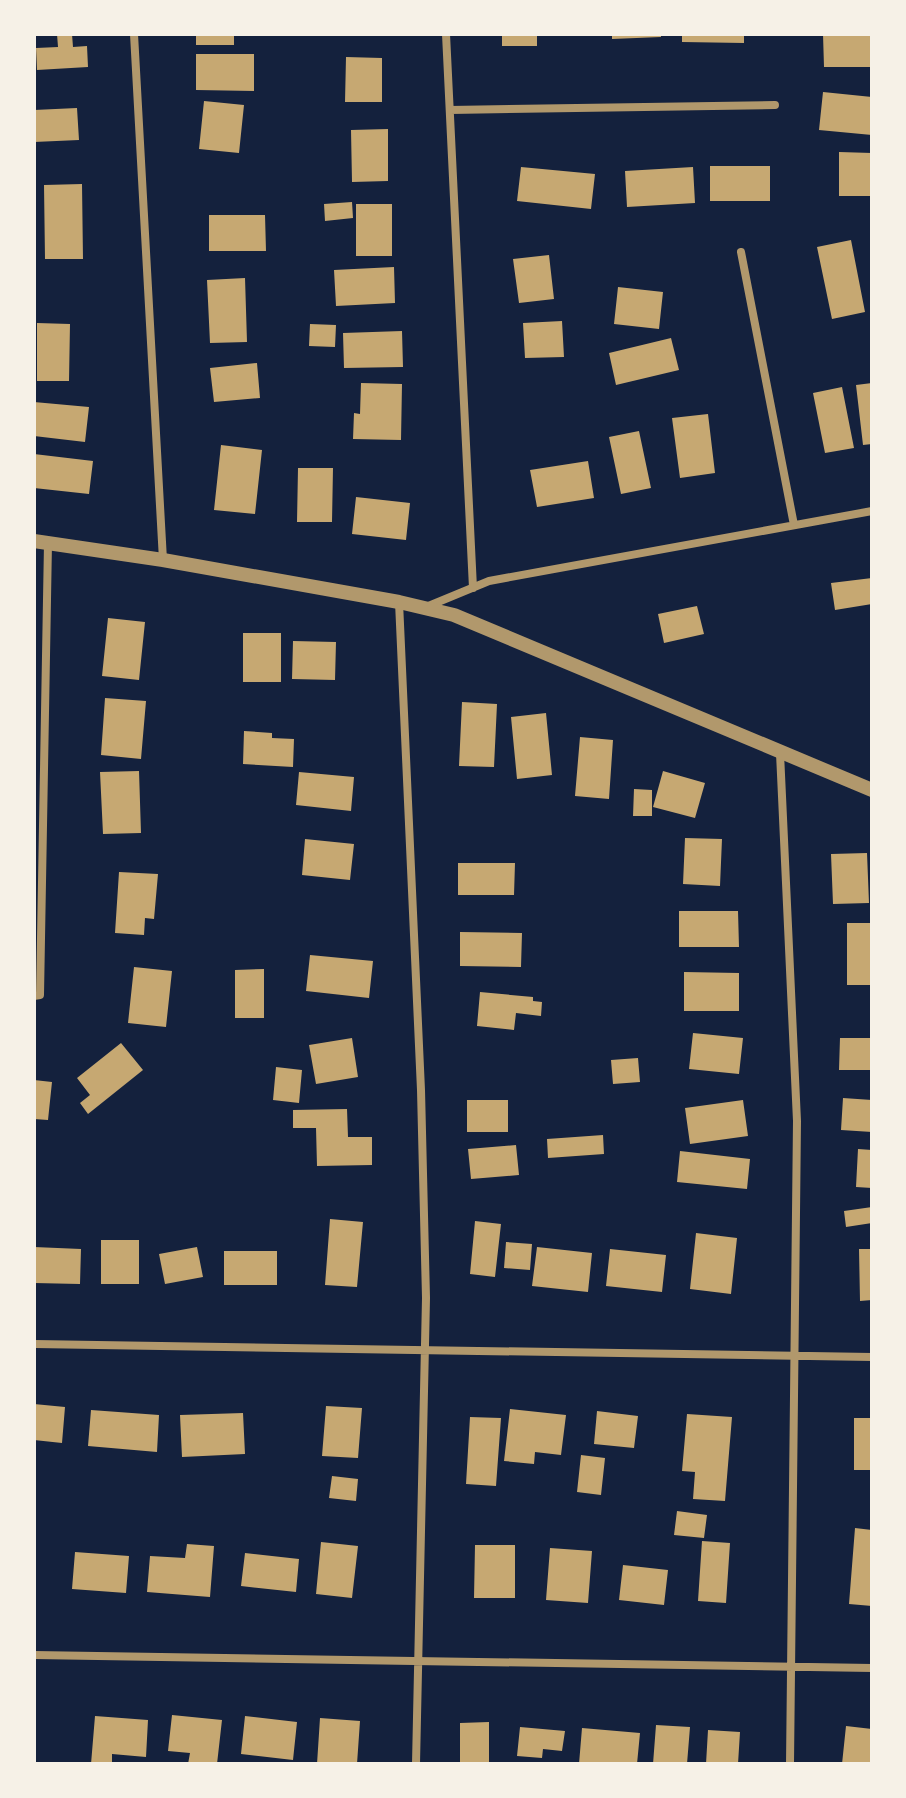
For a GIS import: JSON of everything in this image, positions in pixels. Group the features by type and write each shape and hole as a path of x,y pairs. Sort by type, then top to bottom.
{"street":[{"path":"134,34 163,560"},
{"path":"446,34 473,588"},
{"path":"450,110 775,105"},
{"path":"741,252 794,525"},
{"path":"425,608 489,581 872,511"},
{"path":"34,996 40,995 41,943 41,542 163,560 399,602 454,615 872,790"},
{"path":"399,602 421,1090 426,1298 416,1764"},
{"path":"780,753 797,1121 790,1764"},
{"path":"34,1344 872,1357"},
{"path":"34,1655 872,1668"}],"building":[{"path":"57,34 72,34 73,47 87,46 88,67 37,70 36,48 58,47"},
{"path":"196,34 234,34 234,45 196,45"},
{"path":"502,34 537,34 537,46 502,46"},
{"path":"612,34 661,34 661,37 612,39"},
{"path":"682,34 744,34 744,43 682,42"},
{"path":"823,34 872,34 872,67 824,67"},
{"path":"196,54 254,54 254,91 196,90"},
{"path":"346,57 382,58 382,102 345,102"},
{"path":"823,92 872,97 872,135 819,130"},
{"path":"204,101 244,105 239,153 199,149"},
{"path":"77,108 79,140 34,142 34,110"},
{"path":"388,129 388,181 352,182 351,130"},
{"path":"839,152 872,153 872,196 839,196"},
{"path":"710,166 770,166 770,201 710,201"},
{"path":"521,167 595,174 591,209 517,201"},
{"path":"693,167 695,203 627,207 625,171"},
{"path":"82,184 83,259 45,259 44,185"},
{"path":"352,202 353,218 325,221 324,204"},
{"path":"356,204 392,204 392,256 356,256"},
{"path":"209,215 265,215 266,251 209,251"},
{"path":"851,240 865,312 832,319 817,247"},
{"path":"549,255 554,299 519,303 513,259"},
{"path":"394,267 395,303 336,306 334,270"},
{"path":"245,278 247,342 210,343 207,280"},
{"path":"618,287 663,292 659,329 614,324"},
{"path":"562,321 564,357 525,358 523,323"},
{"path":"37,323 70,324 69,381 37,381"},
{"path":"310,324 336,325 335,347 309,346"},
{"path":"402,331 403,367 344,368 343,333"},
{"path":"671,338 679,370 616,385 609,353"},
{"path":"257,363 260,398 214,402 210,368"},
{"path":"361,383 402,384 401,440 353,439 354,413 360,414"},
{"path":"872,383 872,444 863,445 856,385"},
{"path":"842,387 854,448 825,453 813,393"},
{"path":"34,402 89,407 85,442 34,436"},
{"path":"708,414 715,473 680,478 672,418"},
{"path":"639,431 651,488 621,494 609,437"},
{"path":"221,445 262,450 255,514 214,510"},
{"path":"34,454 93,461 89,494 34,488"},
{"path":"588,461 594,498 537,507 530,470"},
{"path":"298,468 333,468 332,522 297,522"},
{"path":"356,497 410,503 406,540 352,534"},
{"path":"872,578 872,604 835,610 831,583"},
{"path":"697,606 704,634 664,643 658,614"},
{"path":"108,618 145,622 139,680 102,676"},
{"path":"243,633 281,633 281,682 243,682"},
{"path":"293,641 336,642 335,680 292,679"},
{"path":"105,698 146,701 141,759 101,755"},
{"path":"462,702 497,704 494,767 459,766"},
{"path":"546,713 552,775 517,779 511,717"},
{"path":"244,731 272,733 272,738 294,739 293,767 243,764"},
{"path":"580,737 613,740 609,799 575,796"},
{"path":"139,771 141,833 103,834 100,772"},
{"path":"663,771 705,783 695,818 653,807"},
{"path":"299,772 354,777 351,811 296,805"},
{"path":"634,789 652,790 652,816 633,816"},
{"path":"685,838 722,839 720,886 683,884"},
{"path":"305,839 354,844 350,880 302,875"},
{"path":"867,853 869,903 833,904 831,854"},
{"path":"458,863 515,863 514,895 458,895"},
{"path":"119,872 158,874 154,919 145,918 144,935 115,933"},
{"path":"679,911 738,911 739,947 679,947"},
{"path":"847,923 872,923 872,985 847,985"},
{"path":"460,932 522,933 521,967 460,966"},
{"path":"310,955 373,961 369,998 306,991"},
{"path":"134,967 172,971 166,1027 128,1023"},
{"path":"264,969 264,1018 235,1018 235,970"},
{"path":"684,972 739,973 739,1011 684,1011"},
{"path":"480,992 533,997 533,1001 542,1002 541,1016 516,1013 514,1030 477,1026"},
{"path":"693,1033 743,1038 739,1074 689,1069"},
{"path":"352,1038 358,1077 316,1084 309,1045"},
{"path":"840,1038 872,1038 872,1070 839,1070"},
{"path":"121,1043 143,1070 88,1114 80,1103 90,1095 77,1078"},
{"path":"638,1058 640,1082 613,1084 611,1060"},
{"path":"276,1067 302,1070 299,1103 273,1100"},
{"path":"34,1080 52,1082 48,1120 34,1119"},
{"path":"843,1098 872,1100 872,1132 841,1130"},
{"path":"467,1100 508,1100 508,1132 467,1132"},
{"path":"743,1100 748,1136 690,1144 685,1108"},
{"path":"347,1109 348,1137 372,1137 372,1165 317,1166 316,1128 293,1128 293,1110"},
{"path":"603,1135 604,1154 548,1158 547,1139"},
{"path":"516,1145 519,1175 471,1179 468,1149"},
{"path":"858,1149 872,1150 872,1188 856,1187"},
{"path":"680,1151 750,1159 747,1189 677,1182"},
{"path":"872,1207 872,1223 846,1227 844,1211"},
{"path":"330,1219 363,1222 357,1287 325,1285"},
{"path":"475,1221 501,1224 495,1277 470,1274"},
{"path":"696,1233 737,1238 731,1294 690,1289"},
{"path":"101,1240 139,1240 139,1284 101,1284"},
{"path":"506,1242 532,1244 530,1270 504,1268"},
{"path":"34,1247 81,1249 80,1284 34,1283"},
{"path":"197,1247 203,1277 165,1284 159,1254"},
{"path":"537,1247 592,1253 588,1292 532,1286"},
{"path":"610,1249 666,1255 662,1292 606,1286"},
{"path":"859,1249 872,1249 872,1300 860,1301"},
{"path":"224,1251 277,1251 277,1285 224,1285"},
{"path":"34,1404 65,1407 62,1443 34,1440"},
{"path":"326,1406 362,1408 358,1458 322,1456"},
{"path":"510,1409 566,1415 561,1455 535,1452 534,1464 504,1461"},
{"path":"91,1410 159,1415 157,1452 88,1446"},
{"path":"597,1411 638,1416 634,1448 594,1444"},
{"path":"243,1413 245,1454 182,1457 180,1415"},
{"path":"687,1414 732,1417 725,1501 693,1499 695,1472 682,1471"},
{"path":"470,1417 501,1418 496,1486 466,1484"},
{"path":"854,1418 872,1418 872,1470 854,1470"},
{"path":"581,1455 605,1458 601,1495 577,1492"},
{"path":"332,1476 358,1479 356,1501 329,1498"},
{"path":"677,1511 707,1515 704,1538 674,1535"},
{"path":"855,1528 872,1530 872,1606 849,1604"},
{"path":"702,1541 730,1543 726,1603 698,1601"},
{"path":"321,1542 358,1546 352,1598 316,1594"},
{"path":"187,1544 214,1546 210,1597 147,1592 150,1556 185,1558"},
{"path":"475,1545 515,1545 515,1598 474,1598"},
{"path":"550,1548 592,1551 588,1603 546,1600"},
{"path":"75,1552 129,1556 126,1593 72,1589"},
{"path":"245,1553 299,1559 296,1592 241,1586"},
{"path":"623,1565 668,1570 664,1605 619,1600"},
{"path":"172,1715 222,1720 217,1764 188,1764 190,1753 168,1751"},
{"path":"95,1716 148,1720 146,1757 112,1754 112,1764 91,1764"},
{"path":"245,1716 297,1722 293,1760 241,1754"},
{"path":"320,1718 360,1721 357,1764 317,1764"},
{"path":"489,1722 489,1764 460,1764 460,1723"},
{"path":"656,1725 690,1727 687,1764 653,1764"},
{"path":"846,1726 872,1729 872,1764 842,1764"},
{"path":"520,1727 565,1731 562,1751 543,1749 542,1758 517,1756"},
{"path":"582,1728 640,1733 637,1764 579,1764"},
{"path":"708,1730 740,1732 738,1764 706,1764"}]}
